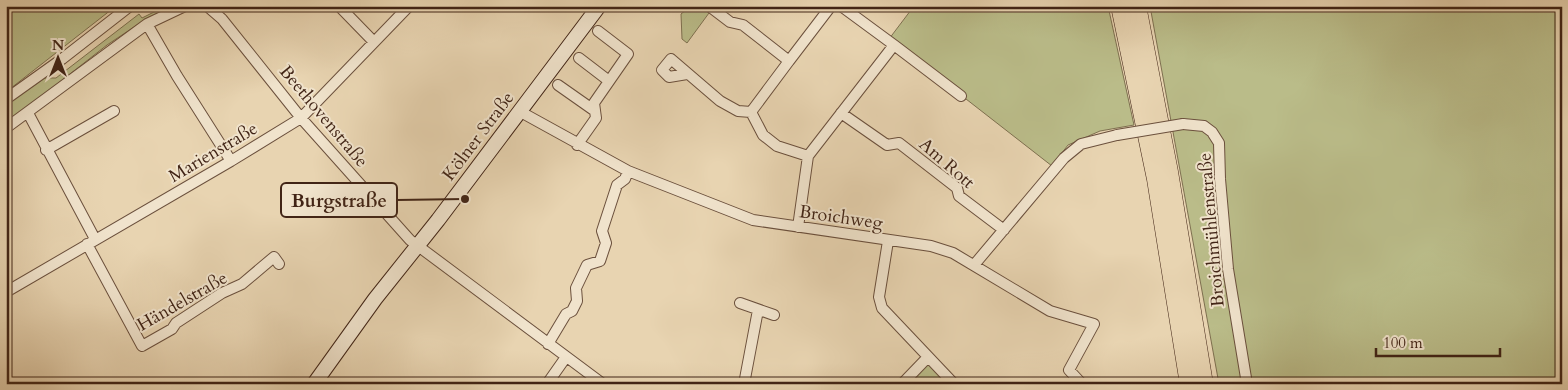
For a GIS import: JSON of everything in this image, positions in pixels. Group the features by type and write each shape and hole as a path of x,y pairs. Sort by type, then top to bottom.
{"highway":[{"path":"1120,6 1156,179 1189,384"},
{"path":"1137,6 1169,172 1204,384"}],"main road":[{"name":"Kölner Straße","path":"314,384 375,299 599,6"}],"street":[{"path":"6,99 62,59 130,6"},
{"path":"6,128 147,24 185,6"},
{"name":"Beethovenstraße","path":"207,6 222,19 301,118 410,240 603,384"},
{"path":"339,6 374,42"},
{"name":"Marienstraße","path":"6,292 301,118 409,6"},
{"path":"709,6 730,22 743,25 789,61"},
{"path":"751,112 830,6"},
{"path":"841,6 961,96"},
{"path":"147,24 177,76 231,161"},
{"path":"577,145 596,118 594,103 628,54 598,31"},
{"path":"798,228 808,156 894,46"},
{"path":"579,58 609,81"},
{"path":"688,74 720,101 738,111 751,112"},
{"path":"558,85 595,111"},
{"path":"46,150 114,111"},
{"name":"Broichweg","path":"519,111 577,145 628,171 753,220 931,246 953,253 1050,311 1094,324 1069,370 1082,384"},
{"path":"751,112 762,135 777,146 808,156"},
{"path":"28,113 91,242"},
{"name":"Am Rott","path":"841,113 887,145 899,143 956,188 959,196 1004,230"},
{"name":"Broichmühlenstraße","path":"974,264 1064,158 1081,144 1117,134 1183,124 1204,126 1212,132 1219,142 1220,179 1228,268 1247,384"},
{"path":"548,344 566,314 572,311 578,301 576,288 587,265 600,262 606,243 602,232 617,185 625,179 628,171"},
{"path":"888,240 879,297 882,308 954,384"},
{"name":"Händelstraße","path":"91,242 142,346 172,329 176,322 222,293 242,284 274,257 279,264"},
{"path":"740,303 774,315"},
{"path":"744,384 758,310"},
{"path":"547,384 566,357"},
{"path":"902,384 928,357"}],"green space":[{"path":"6,6 116,6 6,92"},
{"path":"166,6 176,6 143,21 107,45 6,124 6,104 41,78 56,78 139,14 142,18"},
{"path":"691,6 698,6 709,13 687,43 682,39 681,14"},
{"path":"914,6 1108,6 1134,125 1100,131 1068,145 1052,166 889,39"},
{"path":"1150,6 1562,6 1562,384 1219,384"},
{"path":"925,358 950,384 899,384"}],"place":[{"name":"Burgstraße","path":"465,199"}]}
